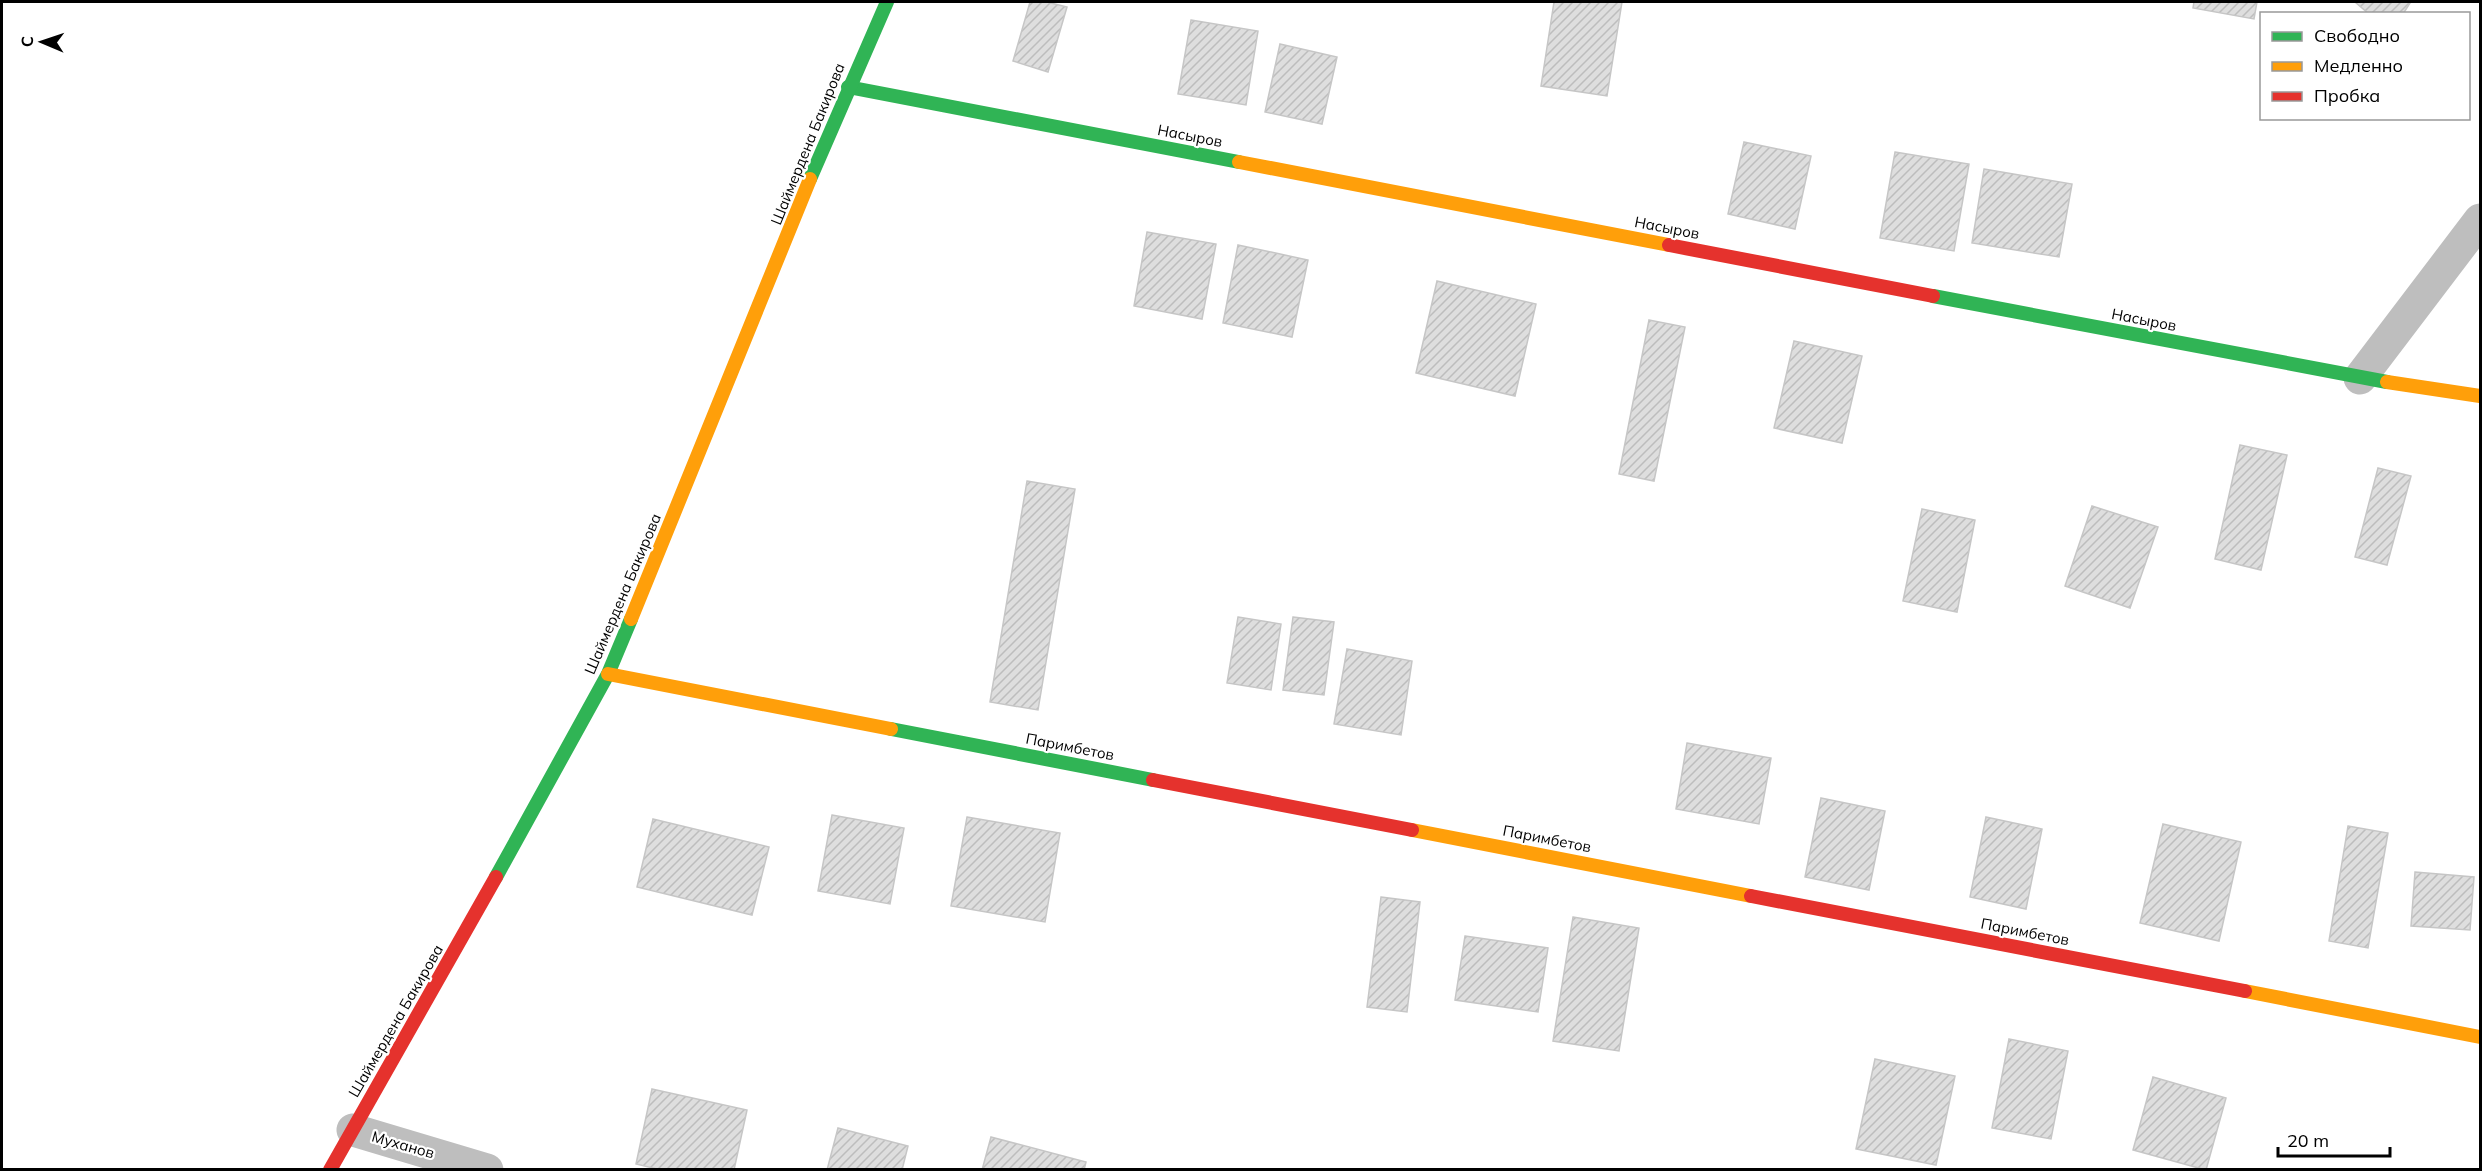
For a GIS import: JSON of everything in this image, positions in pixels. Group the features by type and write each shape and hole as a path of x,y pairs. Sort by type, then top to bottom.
{"street":[{"name":"Шаймердена Бакирова","path":"330,1170 403,1045 608,675 848,87 886,2"},
{"name":"Насыров","path":"848,87 2360,378 2481,396"},
{"path":"2360,378 2481,220"},
{"name":"Паримбетов","path":"608,675 2481,1036"},
{"name":"Муханов","path":"353,1130 487,1170"}],"building":[{"path":"1030,2 1047,2 1067,7 1048,72 1013,61"},
{"path":"1554,2 1622,2 1607,96 1541,86"},
{"path":"2194,2 2257,2 2254,19 2193,8"},
{"path":"2355,2 2410,3 2404,12 2367,12"},
{"path":"1191,20 1258,31 1246,105 1178,94"},
{"path":"1280,44 1337,57 1322,124 1265,112"},
{"path":"1744,142 1811,156 1795,229 1728,214"},
{"path":"1895,152 1969,164 1954,251 1880,238"},
{"path":"1984,169 2072,184 2059,257 1972,243"},
{"path":"1147,232 1216,244 1202,319 1134,306"},
{"path":"1238,245 1308,260 1292,337 1223,323"},
{"path":"1437,281 1536,304 1515,396 1416,373"},
{"path":"1649,320 1685,327 1654,481 1619,474"},
{"path":"1794,341 1862,356 1842,443 1774,428"},
{"path":"2240,445 2287,455 2261,570 2215,559"},
{"path":"2378,468 2411,476 2387,565 2355,557"},
{"path":"1027,481 1075,489 1038,710 990,702"},
{"path":"2092,506 2158,527 2130,608 2065,586"},
{"path":"1922,509 1975,520 1957,612 1903,601"},
{"path":"1238,617 1281,624 1271,690 1227,683"},
{"path":"1293,617 1334,622 1324,695 1283,690"},
{"path":"1347,649 1412,661 1401,735 1334,724"},
{"path":"1687,743 1771,758 1759,824 1676,809"},
{"path":"1821,798 1885,811 1869,890 1805,877"},
{"path":"832,815 904,828 890,904 818,891"},
{"path":"967,817 1060,833 1045,922 951,906"},
{"path":"1986,817 2042,829 2026,909 1970,897"},
{"path":"653,819 769,847 752,915 637,887"},
{"path":"2163,824 2241,842 2219,941 2140,923"},
{"path":"2348,826 2388,833 2368,948 2329,941"},
{"path":"2415,872 2474,877 2470,930 2411,926"},
{"path":"1381,897 1420,902 1407,1012 1367,1007"},
{"path":"1573,917 1639,928 1619,1051 1553,1041"},
{"path":"1465,936 1548,948 1538,1012 1455,1000"},
{"path":"2009,1039 2068,1051 2051,1139 1992,1128"},
{"path":"1875,1059 1955,1076 1936,1165 1856,1149"},
{"path":"2153,1077 2226,1098 2206,1170 2133,1150"},
{"path":"652,1089 747,1110 734,1170 661,1170 636,1164"},
{"path":"838,1128 908,1146 902,1170 827,1170"},
{"path":"991,1137 1086,1162 1084,1170 982,1170"}],"traffic: fast":[{"path":"810,179 887,2"},
{"path":"848,87 1239,162"},
{"path":"1933,296 2387,382"},
{"path":"496,877 608,674 631,619"},
{"path":"891,729 1153,780"}],"traffic: slow":[{"path":"1239,162 1669,245"},
{"path":"631,619 810,179"},
{"path":"2387,382 2480,396"},
{"path":"608,674 891,729"},
{"path":"1412,830 1751,896"},
{"path":"2245,991 2480,1037"}],"traffic: jam":[{"path":"1669,245 1933,296"},
{"path":"1153,780 1412,830"},
{"path":"330,1170 496,877"},
{"path":"1751,896 2245,991"}]}
